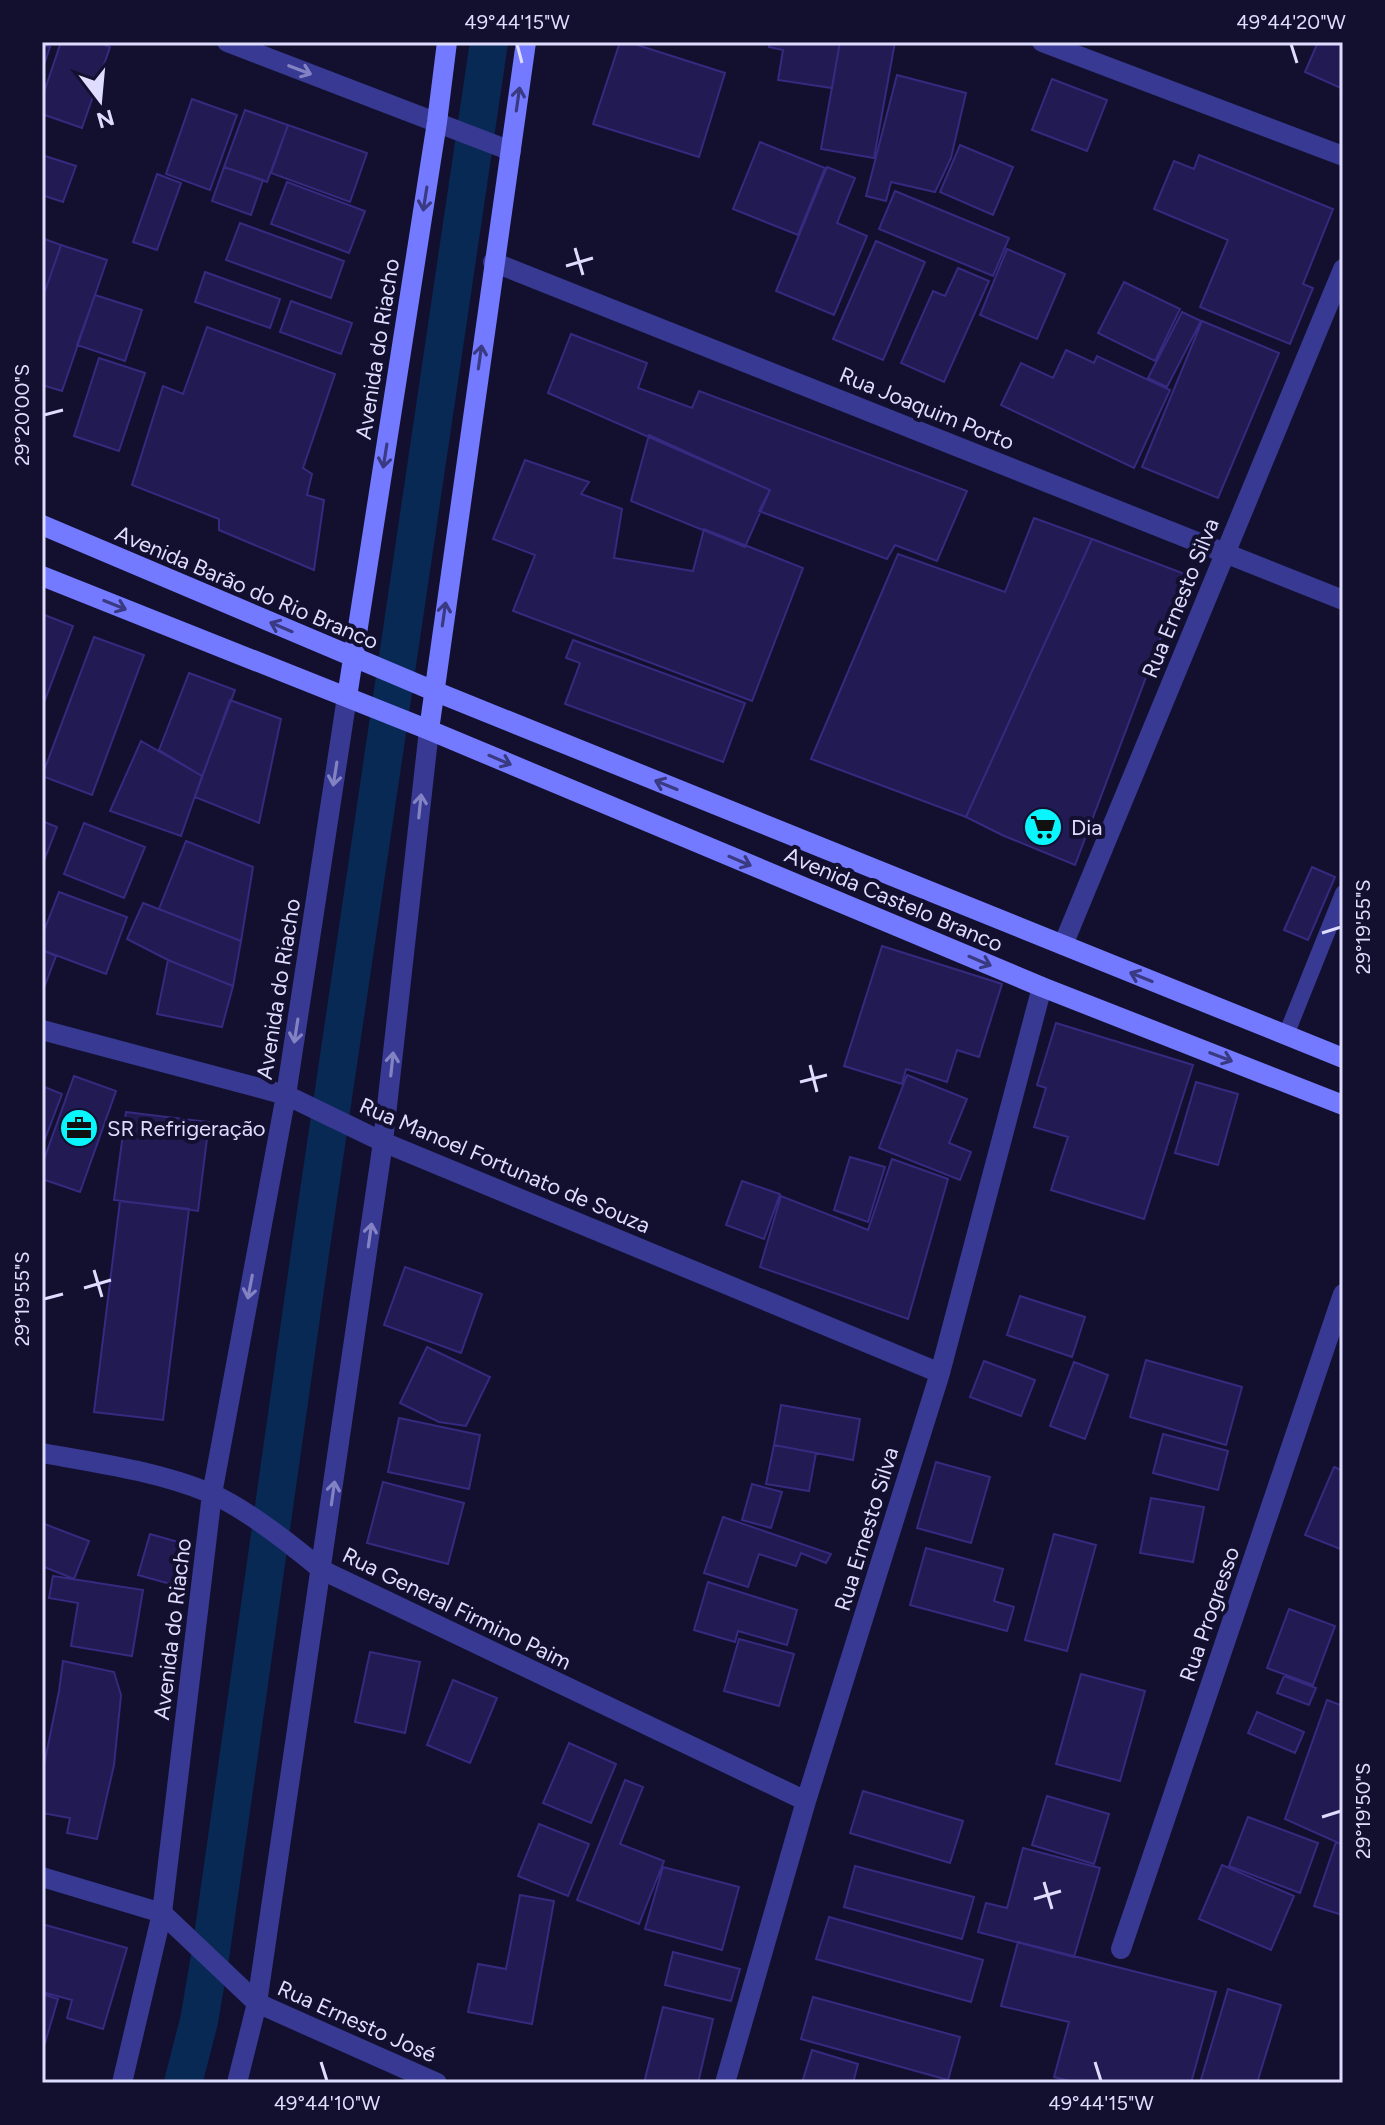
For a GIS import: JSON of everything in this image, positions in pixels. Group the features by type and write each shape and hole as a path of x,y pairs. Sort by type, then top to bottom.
{"main road":[{"name":"Avenida do Riacho","path":"347,697 447,126 447,42"},
{"path":"42,576 429,730 493,262 503,148 526,42"},
{"name":"Avenida Barão do Rio Branco","path":"42,525 434,691"},
{"name":"Avenida Castelo Branco","path":"434,691 1343,1058"},
{"name":"Avenida Castelo Branco","path":"429,730 1042,987 1343,1105"}],"street":[{"path":"227,42 503,148"},
{"path":"1042,42 1343,156"},
{"name":"Rua Joaquim Porto","path":"493,262 1343,600"},
{"name":"Rua Ernesto Silva","path":"1063,945 1343,269"},
{"name":"Avenida do Riacho","path":"122,2083 162,1913 212,1494 286,1095 347,697"},
{"path":"237,2083 257,2003 383,1142 429,730"},
{"name":"Rua Ernesto Silva","path":"725,2083 806,1801 940,1373 1042,987"},
{"name":"Rua Manoel Fortunato de Souza","path":"42,1030 286,1095 383,1142 940,1373"},
{"name":"Rua Progresso","path":"1121,1949 1343,1294"},
{"name":"Rua General Firmino Paim","path":"42,1453 139,1471 212,1494 296,1549 322,1570 806,1801"},
{"path":"42,1877 162,1913"},
{"name":"Rua Ernesto José","path":"162,1913 257,2003 437,2083"}],"lane":[{"path":"1286,1035 1343,893"}],"building":[{"path":"61,42 97,42 110,47 82,128 42,114 42,98"},
{"path":"620,42 725,73 699,157 593,124"},
{"path":"770,42 840,42 832,88 778,80 783,50 769,47"},
{"path":"840,42 895,42 874,158 821,149"},
{"path":"1318,42 1343,42 1343,89 1305,72"},
{"path":"42,45 50,47 42,71"},
{"path":"897,75 966,93 951,158 935,192 891,182 886,201 866,196"},
{"path":"1052,79 1107,100 1087,151 1032,130"},
{"path":"192,99 237,115 210,190 166,174"},
{"path":"245,110 288,125 267,182 224,167"},
{"path":"288,125 367,153 350,202 271,173"},
{"path":"760,142 825,168 798,235 733,209"},
{"path":"960,145 1013,167 993,215 940,192"},
{"path":"42,155 76,166 63,202 42,195"},
{"path":"1199,155 1333,209 1303,284 1313,288 1290,344 1200,307 1228,240 1154,209 1174,161 1194,169"},
{"path":"224,167 263,180 251,215 212,201"},
{"path":"827,167 855,178 837,223 867,236 834,315 776,291"},
{"path":"157,174 181,183 157,250 133,242"},
{"path":"287,182 365,211 349,253 271,224"},
{"path":"895,191 1009,238 993,276 879,229"},
{"path":"240,223 344,261 331,298 226,260"},
{"path":"42,238 61,245 42,300"},
{"path":"876,241 925,262 883,360 833,339"},
{"path":"61,245 107,260 62,391 42,385 42,300"},
{"path":"1007,249 1065,274 1037,339 980,315"},
{"path":"958,268 989,281 944,382 901,363 933,291 945,296"},
{"path":"205,272 280,299 270,328 195,302"},
{"path":"1124,282 1180,309 1155,361 1098,333"},
{"path":"95,295 142,310 125,361 77,345"},
{"path":"291,301 352,323 341,354 280,332"},
{"path":"1182,312 1201,321 1167,387 1148,378"},
{"path":"1202,321 1279,353 1218,498 1142,467"},
{"path":"207,327 335,374 303,468 312,474 307,495 324,500 314,570 219,530 219,519 132,485 163,386 183,394"},
{"path":"571,334 647,363 638,388 692,408 699,391 967,491 937,561 895,545 887,559 759,511 770,490 548,393"},
{"path":"1066,350 1094,363 1097,356 1170,390 1134,468 1001,405 1021,363 1053,378"},
{"path":"99,358 145,373 119,451 74,436"},
{"path":"649,435 770,490 745,547 631,501"},
{"path":"525,460 589,482 581,494 622,509 614,558 693,571 704,529 803,568 752,701 513,611 535,555 493,539"},
{"path":"1034,518 1092,539 966,817 811,759 898,554 1005,592"},
{"path":"1092,539 1185,574 1075,865 966,817"},
{"path":"42,614 73,626 45,700 42,698"},
{"path":"94,637 144,655 92,795 42,776"},
{"path":"573,640 745,703 723,762 565,704 580,663 566,658"},
{"path":"189,673 235,690 202,776 159,750"},
{"path":"230,700 281,719 259,823 195,797"},
{"path":"141,741 202,776 181,836 110,811"},
{"path":"42,821 57,827 42,866"},
{"path":"84,823 145,847 124,898 64,874"},
{"path":"186,841 253,867 241,941 159,909"},
{"path":"1312,867 1335,877 1308,940 1284,930"},
{"path":"59,892 127,917 106,974 42,950 42,936"},
{"path":"143,903 241,941 233,986 168,960 127,939"},
{"path":"882,946 1002,984 979,1057 957,1050 947,1082 906,1069 902,1084 844,1066"},
{"path":"42,950 56,956 42,993"},
{"path":"168,960 233,986 222,1027 157,1014"},
{"path":"1056,1023 1193,1065 1144,1219 1051,1190 1068,1137 1034,1127 1046,1088 1037,1085"},
{"path":"907,1075 967,1099 949,1143 971,1152 960,1180 879,1148"},
{"name":"SR Refrigeração","path":"74,1076 116,1091 80,1192 42,1179 42,1165"},
{"path":"1196,1082 1238,1094 1218,1165 1175,1153"},
{"path":"42,1086 62,1094 42,1147"},
{"path":"126,1112 209,1122 198,1211 114,1200"},
{"path":"850,1157 885,1167 868,1222 834,1210"},
{"path":"892,1159 948,1179 908,1319 760,1267 781,1196 868,1230"},
{"path":"742,1181 780,1194 764,1239 726,1225"},
{"path":"120,1201 189,1209 163,1420 94,1412"},
{"path":"405,1267 482,1294 461,1353 384,1325"},
{"path":"1020,1296 1085,1317 1072,1357 1007,1335"},
{"path":"427,1347 490,1377 466,1426 439,1422 400,1403"},
{"path":"1146,1360 1242,1387 1226,1445 1130,1417"},
{"path":"984,1361 1035,1380 1021,1416 970,1397"},
{"path":"1074,1362 1108,1375 1085,1439 1050,1426"},
{"path":"781,1405 860,1419 853,1460 774,1445"},
{"path":"399,1418 480,1435 469,1489 388,1472"},
{"path":"1163,1434 1228,1451 1218,1490 1153,1473"},
{"path":"774,1445 816,1453 809,1491 766,1484"},
{"path":"936,1462 990,1477 971,1543 917,1528"},
{"path":"1334,1467 1343,1471 1343,1550 1305,1535"},
{"path":"383,1482 464,1503 448,1564 367,1543"},
{"path":"752,1484 782,1492 771,1528 742,1520"},
{"path":"1151,1498 1204,1507 1193,1562 1140,1553"},
{"path":"723,1517 831,1554 826,1563 801,1553 796,1566 759,1554 748,1587 704,1573"},
{"path":"42,1523 89,1541 74,1579 42,1566"},
{"path":"150,1534 185,1544 174,1585 138,1575"},
{"path":"1054,1534 1096,1545 1067,1651 1025,1640"},
{"path":"926,1548 1003,1569 994,1601 1014,1607 1007,1631 910,1605"},
{"path":"53,1576 143,1590 132,1656 71,1646 78,1603 49,1598"},
{"path":"708,1582 797,1610 787,1645 738,1631 735,1642 694,1630"},
{"path":"1289,1609 1335,1626 1313,1685 1267,1668"},
{"path":"739,1639 794,1654 779,1706 724,1691"},
{"path":"370,1652 420,1662 405,1733 355,1722"},
{"path":"63,1661 114,1672 121,1695 114,1765 97,1839 67,1833 70,1818 42,1813 42,1775"},
{"path":"1081,1674 1145,1691 1120,1781 1056,1764"},
{"path":"1284,1676 1316,1688 1309,1705 1277,1693"},
{"path":"453,1680 497,1698 470,1763 427,1745"},
{"path":"1327,1700 1343,1706 1343,1845 1285,1819"},
{"path":"1257,1712 1304,1732 1295,1753 1248,1733"},
{"path":"569,1743 616,1764 591,1823 543,1803"},
{"path":"625,1780 643,1787 620,1844 664,1861 639,1924 577,1900"},
{"path":"863,1791 963,1821 950,1863 850,1833"},
{"path":"1047,1796 1109,1814 1094,1864 1032,1845"},
{"path":"1248,1817 1318,1843 1300,1893 1229,1866"},
{"path":"539,1824 589,1844 568,1896 518,1876"},
{"path":"1336,1842 1343,1845 1342,1915 1314,1906"},
{"path":"1023,1848 1100,1868 1074,1957 978,1932 986,1903 1007,1908"},
{"path":"1222,1865 1294,1896 1271,1950 1199,1919"},
{"path":"855,1866 974,1897 962,1939 844,1907"},
{"path":"663,1867 739,1887 722,1950 645,1929"},
{"path":"520,1895 554,1901 532,2024 468,2012 478,1964 506,1969"},
{"path":"829,1917 983,1960 971,2002 816,1959"},
{"path":"42,1924 127,1948 103,2029 67,2018 72,2000 42,1992"},
{"path":"1018,1942 1216,1992 1191,2083 1078,2083 1054,2077 1069,2022 1001,2006"},
{"path":"673,1952 740,1969 731,2001 665,1985"},
{"path":"1228,1989 1281,2005 1257,2083 1200,2083"},
{"path":"42,1994 58,1999 42,2053"},
{"path":"813,1997 960,2037 948,2080 801,2039"},
{"path":"663,2007 713,2019 698,2083 644,2083"},
{"path":"812,2050 858,2064 853,2083 802,2083"}],"waterway":[{"path":"183,2083 199,2021 211,1951 311,1246 489,42"}],"place":[{"name":"Dia","path":"1043,827"},
{"name":"SR Refrigeração","path":"79,1128"}]}
